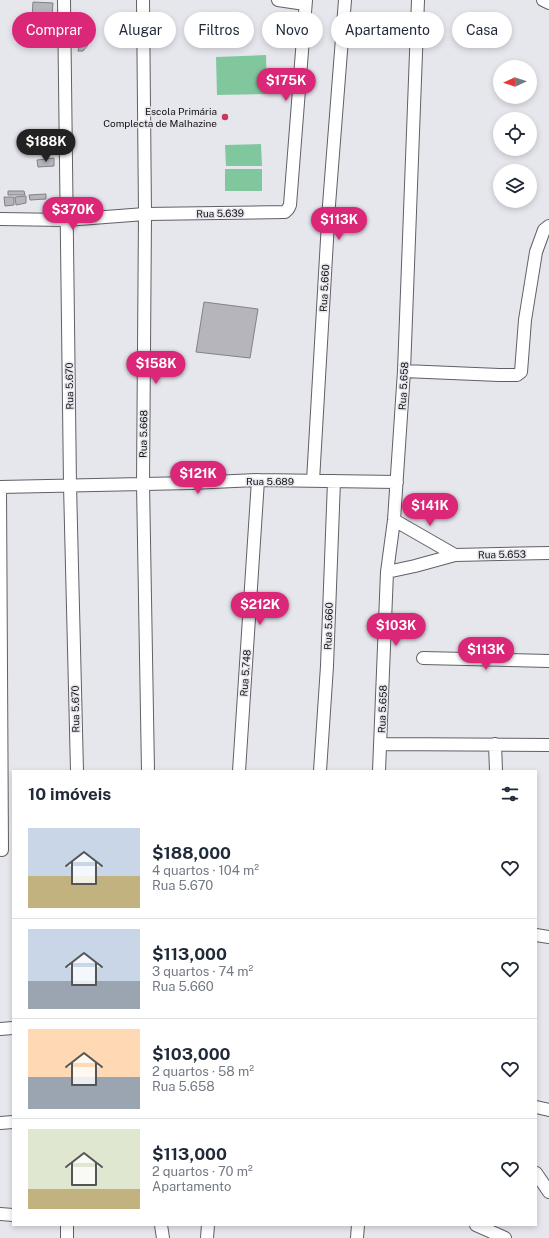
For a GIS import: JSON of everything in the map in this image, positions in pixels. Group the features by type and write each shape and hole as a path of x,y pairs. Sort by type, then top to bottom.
{"street":[{"name":"Rua 5.670","path":"64,0 70,485 77,770"},
{"name":"Rua 5.668","path":"143,0 146,214 143,483 148,770"},
{"path":"278,0 306,2"},
{"name":"Rua 5.660","path":"313,481 328,205 345,0"},
{"name":"Rua 5.658","path":"379,770 387,572 394,520 404,372 418,0"},
{"path":"543,0 549,3"},
{"name":"Rua 5.639","path":"146,214 285,212 288,210 290,205 306,2"},
{"path":"0,219 66,220 146,214"},
{"path":"404,372 517,375 521,372 525,320 536,252 544,230 549,226"},
{"name":"Rua 5.689","path":"0,488 258,480 397,482"},
{"name":"Rua 5.748","path":"239,770 258,480"},
{"name":"Rua 5.660","path":"320,770 327,666 334,481"},
{"path":"0,488 5,850"},
{"path":"394,520 455,555"},
{"name":"Rua 5.653","path":"387,572 455,555 549,553"},
{"path":"424,658 549,660"},
{"path":"380,744 549,745"},
{"path":"496,744 496,770"},
{"path":"537,935 549,936"},
{"path":"0,1029 12,1028"},
{"path":"537,1107 549,1110"},
{"path":"0,1123 12,1122"},
{"path":"537,1174 549,1192"},
{"path":"0,1214 12,1214"},
{"path":"67,1226 67,1238"},
{"path":"161,1226 163,1238"},
{"path":"207,1238 208,1226"},
{"path":"358,1226 358,1238"},
{"path":"478,1226 505,1238"}],"green space":[{"path":"266,55 267,94 217,95 216,57"},
{"path":"261,144 262,166 226,166 225,145"},
{"path":"225,169 262,169 262,191 225,191"}],"building":[{"path":"33,2 53,3 52,12 32,12"},
{"path":"79,48 86,48 83,51 78,51"},
{"path":"41,144 41,150 29,150 29,145"},
{"path":"54,158 54,166 38,167 37,160"},
{"path":"8,191 24,191 25,195 8,195"},
{"path":"46,194 46,199 30,200 29,195"},
{"path":"26,196 26,203 16,205 15,197"},
{"path":"4,197 14,197 14,205 5,206"},
{"path":"204,302 258,309 250,358 196,352"}],"place":[{"name":"Escola Primária Complecta de Malhazine","path":"225,117"}]}
